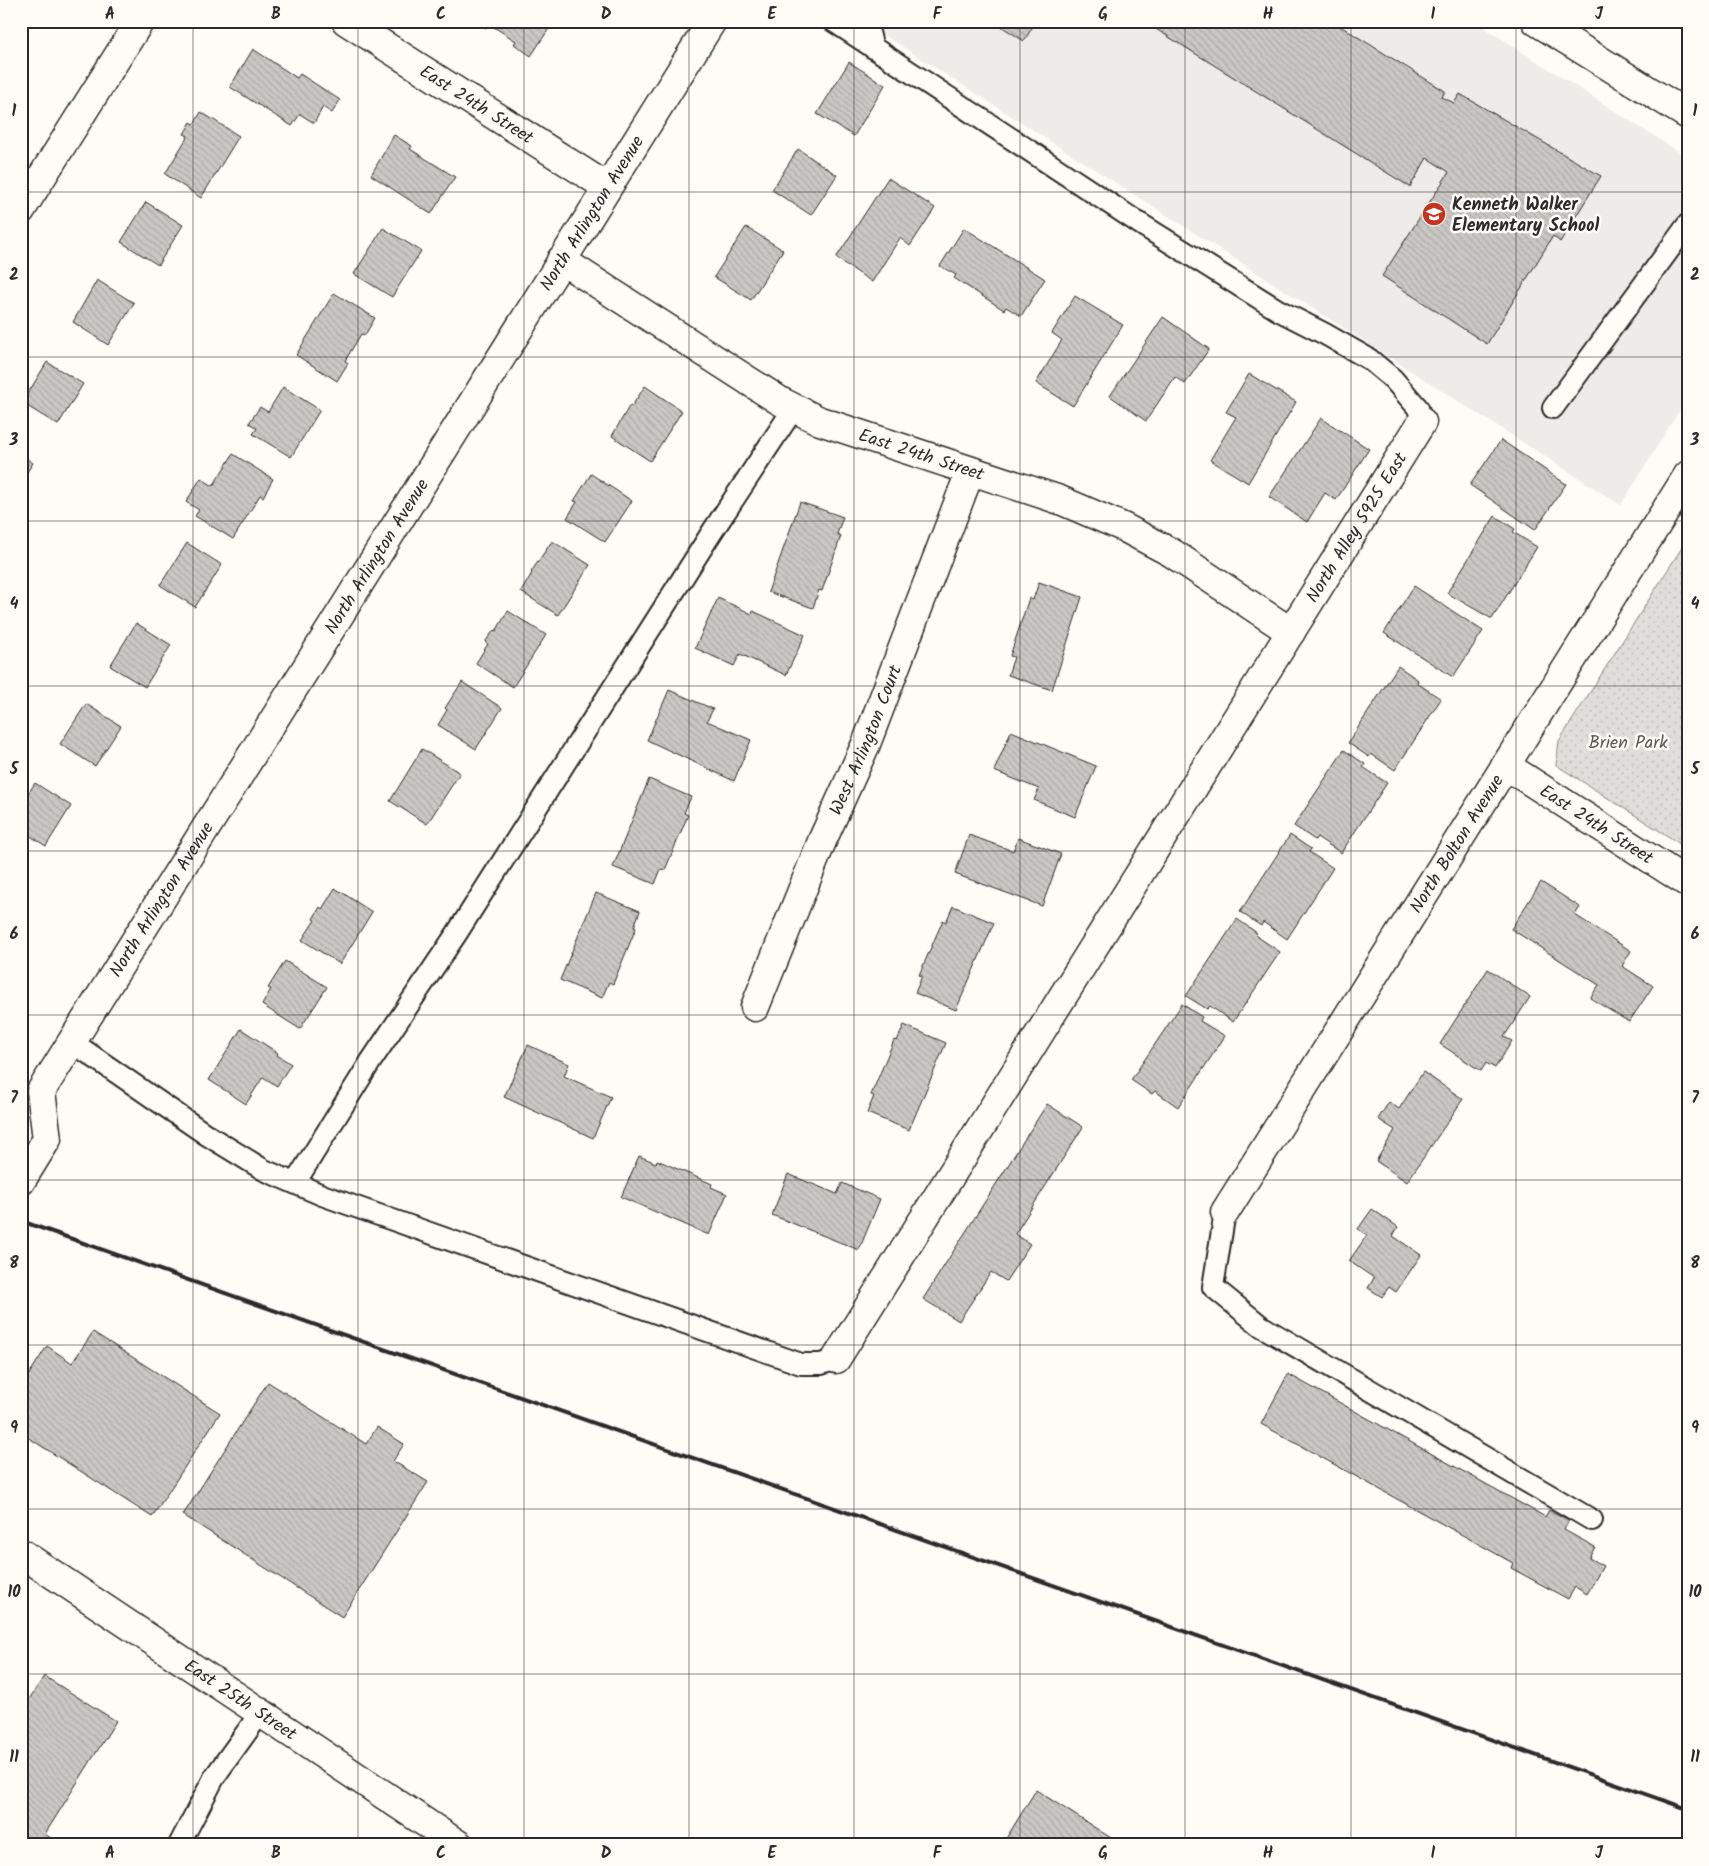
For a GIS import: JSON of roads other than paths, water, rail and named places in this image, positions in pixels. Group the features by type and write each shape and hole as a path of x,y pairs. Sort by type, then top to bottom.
{"street":[{"path":"21,210 140,21"},
{"name":"East 24th Street","path":"346,21 607,188"},
{"name":"North Arlington Avenue","path":"21,1181 47,1139 31,1094 72,1042 712,21"},
{"path":"1536,21 1688,115"},
{"name":"East 24th Street","path":"561,260 780,401 820,422 1060,500 1123,527 1172,553 1291,632"},
{"name":"North Alley 5925 East","path":"836,1359 1422,422"},
{"name":"West Arlington Court","path":"755,1007 822,841 866,744 970,472"},
{"name":"North Bolton Avenue","path":"1225,1212 1688,475"},
{"name":"East 24th Street","path":"1505,765 1688,883"},
{"name":"East 25th Street","path":"21,1553 459,1845"}],"lane":[{"path":"833,21 1139,223 1278,310 1368,359 1393,379 1418,408 1422,422"},
{"path":"866,21 873,48"},
{"path":"1553,408 1688,224"},
{"path":"295,1183 371,1061 457,933 712,532 794,408"},
{"path":"72,1042 216,1140 264,1170 322,1195 800,1364 821,1364 836,1359"},
{"path":"1225,1212 1213,1287 1261,1326 1592,1520"},
{"path":"179,1845 215,1776 261,1712"}],"railway":[{"path":"21,1221 1688,1809"}],"place":[{"name":"Kenneth Walker Elementary School","path":"1434,214"}],"park label":[{"name":"Brien Park","path":"1628,742"}]}
